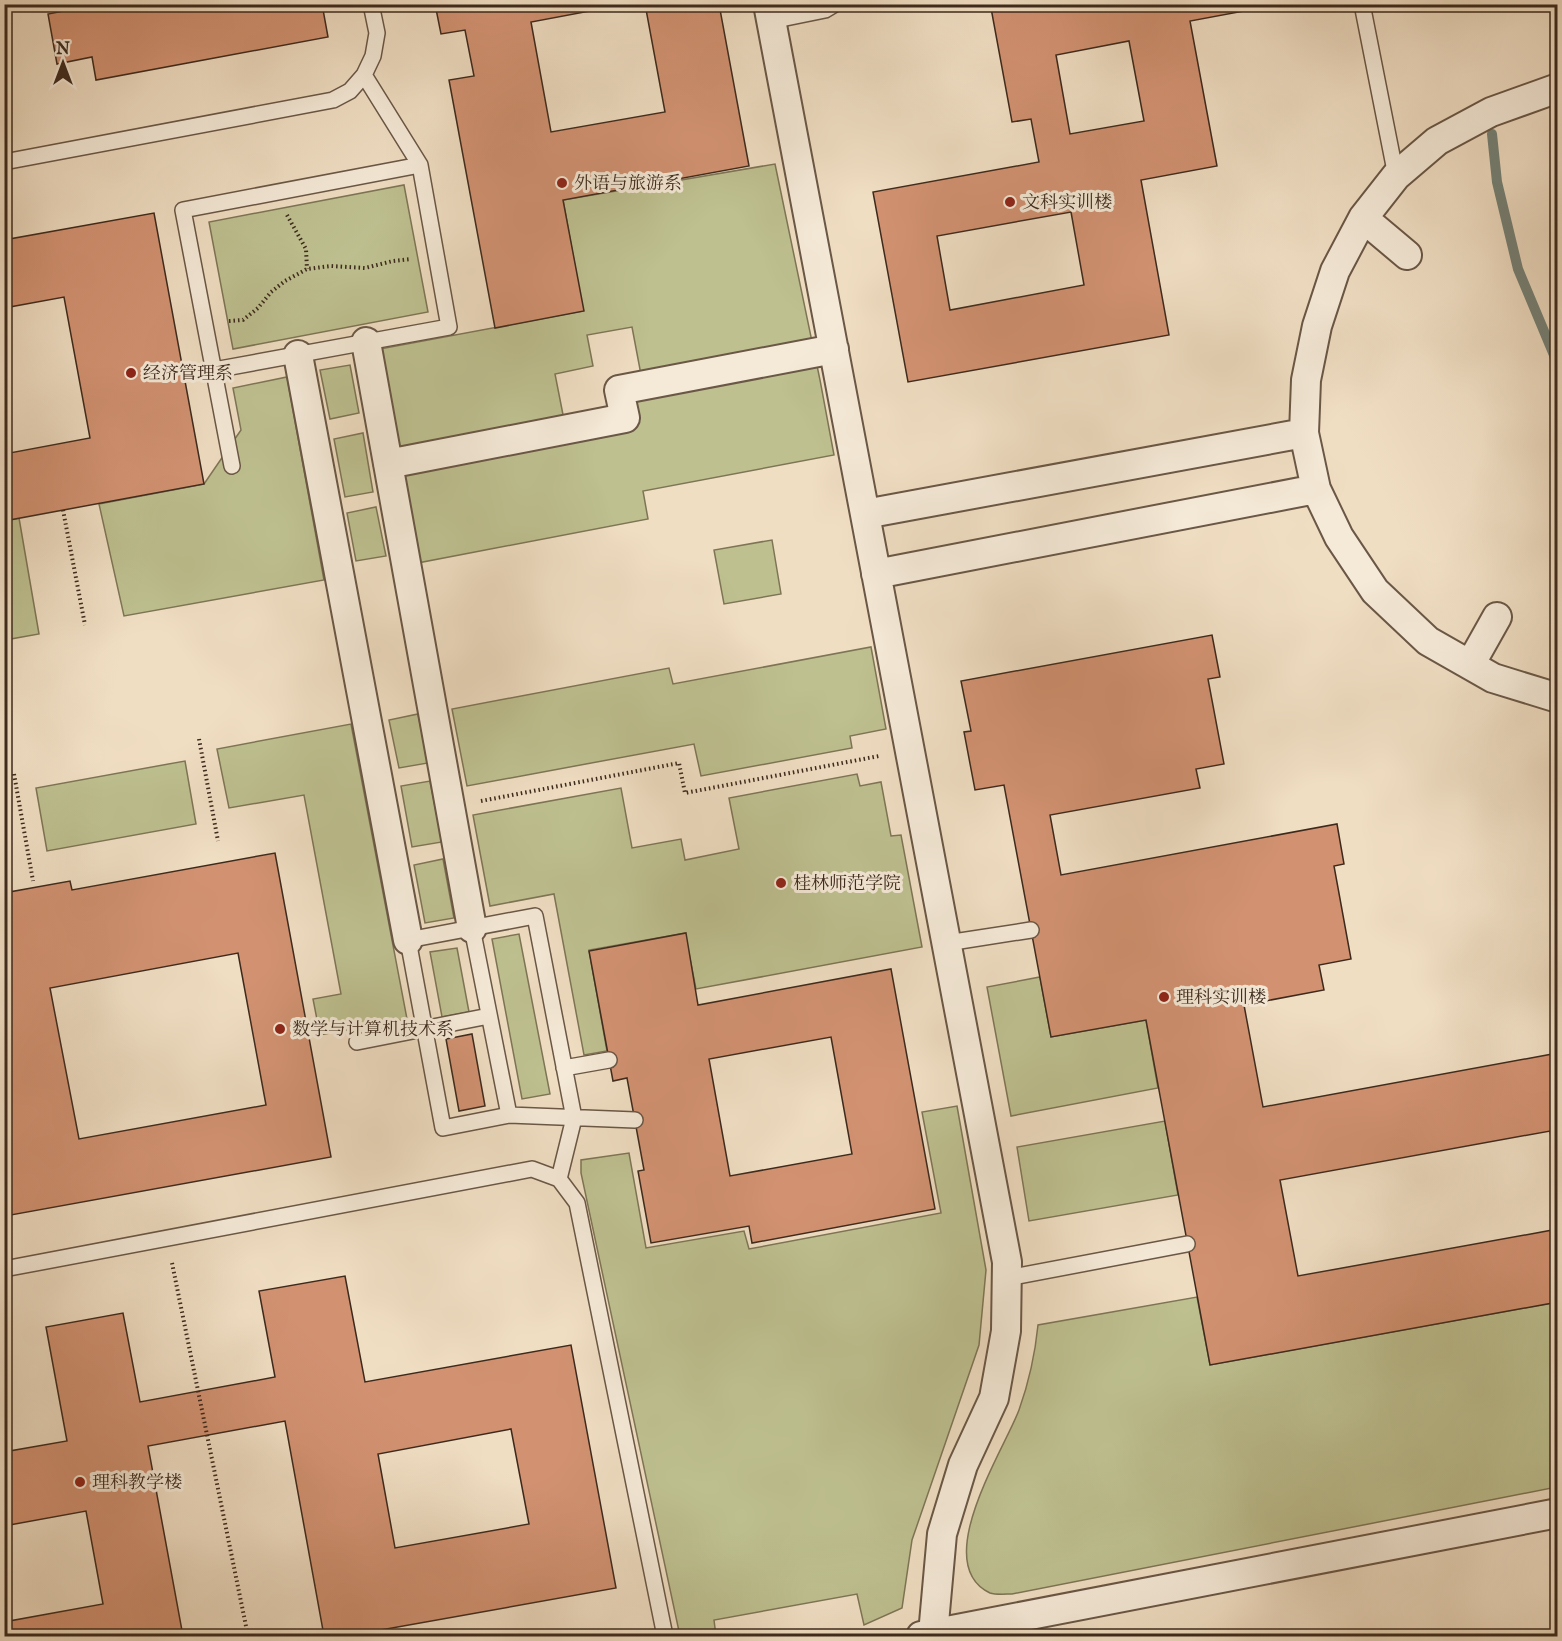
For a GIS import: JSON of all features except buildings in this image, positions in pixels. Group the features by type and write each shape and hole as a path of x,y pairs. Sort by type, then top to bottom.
{"street":[{"path":"770,13 1007,1262 1006,1331 994,1398 963,1465 942,1533 927,1635 1557,1513"},
{"path":"1557,88 1491,112 1437,141 1396,177 1363,218 1335,271 1317,326 1306,380 1304,433 1316,489 1340,537 1375,591 1428,641 1493,678 1557,698"},
{"path":"1363,218 1407,255"},
{"path":"366,342 472,928"},
{"path":"388,464 625,418 619,390 834,349"},
{"path":"298,355 408,940"},
{"path":"865,514 1304,433"},
{"path":"876,574 1316,489"},
{"path":"1470,665 1497,617"}],"lane":[{"path":"4,162 333,99 350,91 364,75 373,56 377,33 371,4"},
{"path":"770,13 825,10 835,4"},
{"path":"1362,4 1396,177"},
{"path":"214,370 449,327 420,165 364,75"},
{"path":"232,466 183,210 420,165"},
{"path":"559,1179 574,1118 535,916 408,940 443,1128 509,1115 574,1118 635,1120"},
{"path":"472,928 509,1115"},
{"path":"946,944 1031,930"},
{"path":"357,1042 489,1016"},
{"path":"564,1068 609,1060"},
{"path":"4,1269 532,1169 559,1179 577,1203 665,1636"},
{"path":"1007,1278 1187,1244"}],"path":[{"path":"276,192 306,249 307,269"},
{"path":"204,319 243,320 258,308 271,292 307,269 331,266 365,268 393,261 437,258"},
{"path":"63,510 85,625"},
{"path":"199,739 218,841"},
{"path":"450,807 679,763 685,793 910,750"},
{"path":"14,774 33,880"},
{"path":"168,1239 248,1636"}],"green space":[{"path":"775,164 834,455 643,491 648,519 407,565 369,351 583,311 563,200","holes":["632,327 642,380 624,418 566,430 555,374 593,366 587,335"]},
{"path":"404,185 428,312 233,349 209,222"},
{"path":"350,365 359,413 330,419 320,370"},
{"path":"287,377 324,580 124,616 99,504 204,484 241,430 233,388"},
{"path":"363,433 373,492 345,497 334,439"},
{"path":"376,507 386,556 356,561 347,513"},
{"path":"19,518 39,634 5,640 5,521"},
{"path":"772,540 781,594 724,604 714,550"},
{"path":"871,647 886,729 850,736 852,748 701,776 694,744 467,786 452,709 669,668 673,684"},
{"path":"418,714 428,763 399,768 389,720"},
{"path":"351,724 407,1019 320,1035 313,999 341,994 304,795 229,808 217,749"},
{"path":"185,761 196,824 47,851 36,788"},
{"path":"857,774 860,786 881,782 891,836 901,835 922,947 696,989 685,933 589,950 607,1051 584,1055 554,894 490,906 473,815 621,788 632,848 681,839 685,860 739,849 729,798"},
{"path":"430,781 442,842 412,847 401,786"},
{"path":"443,859 454,918 425,923 414,865"},
{"path":"519,934 550,1094 522,1099 492,939"},
{"path":"457,948 469,1012 442,1017 430,952"},
{"path":"1040,977 1051,1037 1146,1020 1158,1088 1011,1116 987,987"},
{"path":"957,1106 986,1270 979,1345 912,1540 902,1608 864,1625 857,1594 714,1620 716,1636 680,1636 581,1173 581,1160 629,1153 646,1248 744,1231 749,1249 941,1213 922,1112"},
{"path":"1165,1121 1178,1195 1029,1221 1017,1147"},
{"path":"1197,1297 1210,1365 1557,1302 1557,1487 1012,1594 990,1593 973,1578 967,1558 968,1533 987,1478 1023,1400 1038,1325"}],"waterway":[{"path":"1492,134 1497,182 1518,269 1554,355 1558,370"}],"place":[{"name":"外语与旅游系","path":"562,183"},
{"name":"文科实训楼","path":"1010,202"},
{"name":"经济管理系","path":"131,373"},
{"name":"桂林师范学院","path":"781,883"},
{"name":"理科实训楼","path":"1164,997"},
{"name":"数学与计算机技术系","path":"280,1029"},
{"name":"理科教学楼","path":"80,1482"}]}
